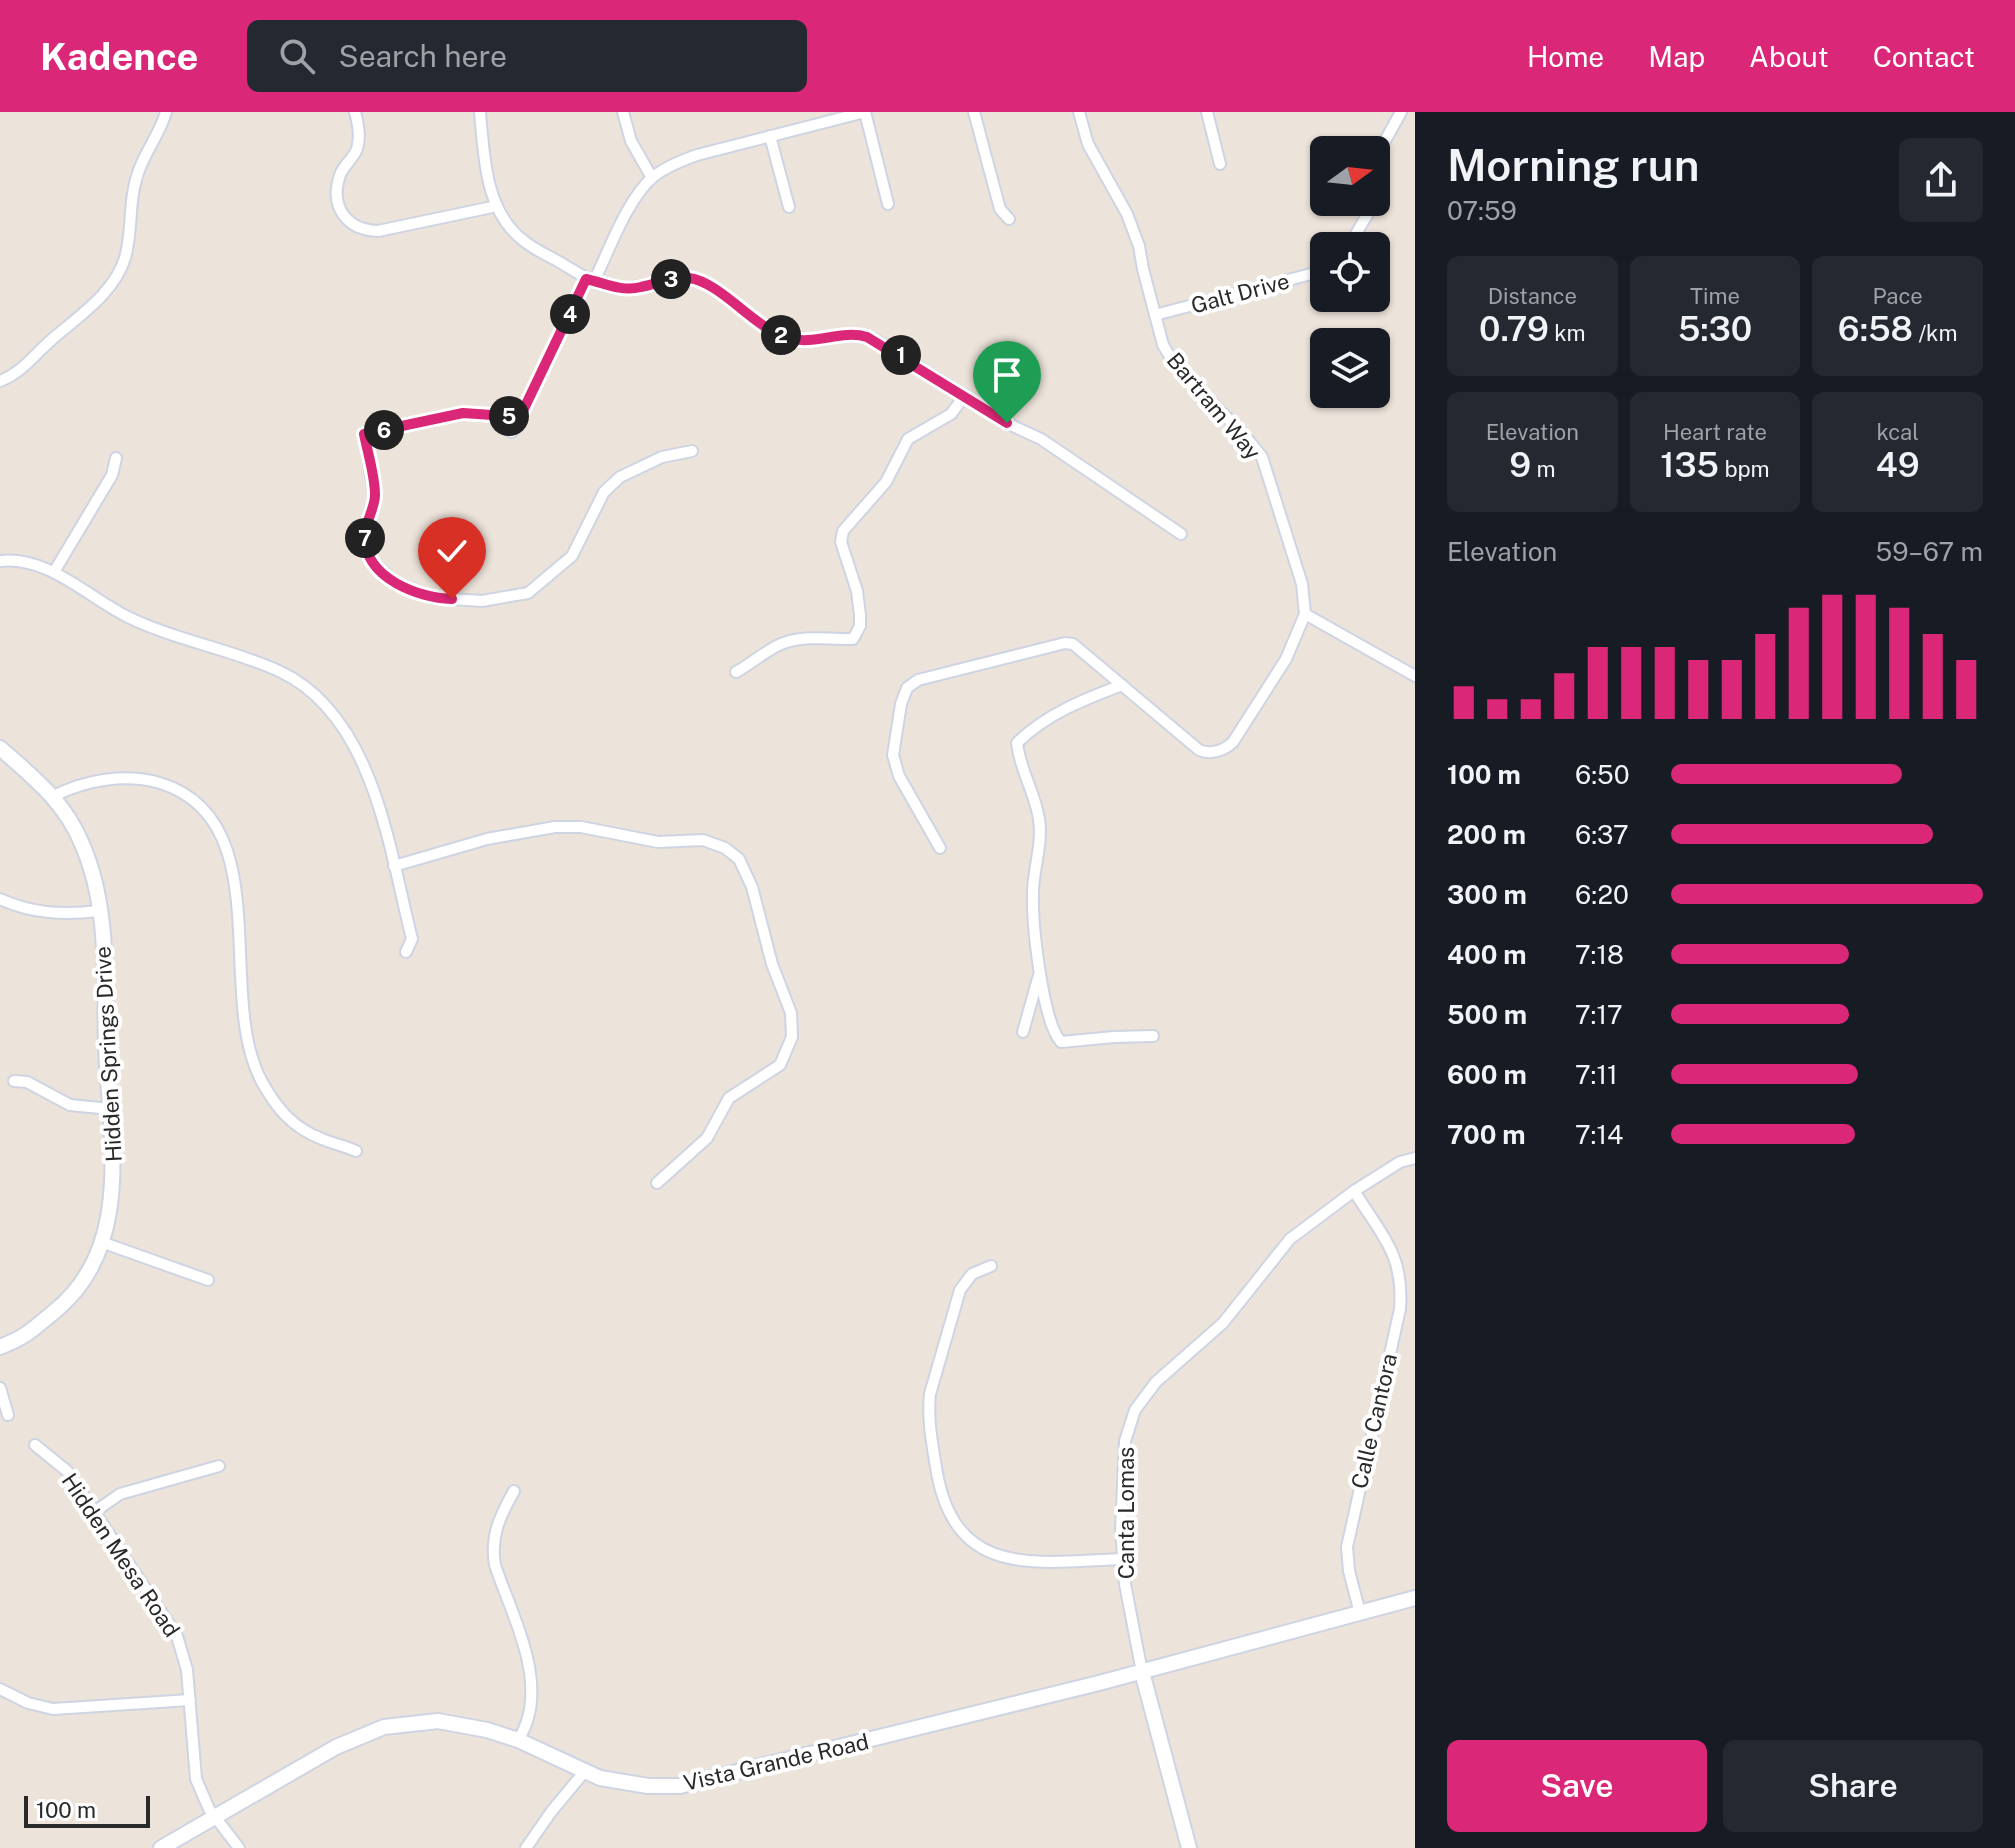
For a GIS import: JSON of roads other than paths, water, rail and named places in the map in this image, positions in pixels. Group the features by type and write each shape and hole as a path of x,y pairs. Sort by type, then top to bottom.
{"street":[{"path":"0,381 31,362 94,304 117,276 130,239 131,201 137,175 166,112"},
{"path":"355,112 358,125 356,151 340,173 337,189 339,209 351,225 378,231 497,206"},
{"path":"480,112 491,194 509,227 523,241 590,280 614,288 638,288 666,279 691,278 706,284 771,330 788,338 812,342 848,335 867,337 1013,426 1041,439 1181,534"},
{"path":"623,112 631,141 652,178"},
{"path":"512,432 590,280 635,200 652,178 697,155 865,112 888,204"},
{"path":"974,112 1000,209 1009,219"},
{"name":"Bartram Way","path":"1079,112 1088,144 1139,246 1163,345 1175,365 1262,457 1302,584 1305,614"},
{"path":"1207,112 1220,164"},
{"path":"1388,136 1401,112"},
{"path":"770,136 789,207"},
{"name":"Galt Drive","path":"1155,315 1310,274"},
{"path":"736,672 777,645 791,640 804,637 853,639 860,626 860,615 857,591 841,542 843,531 886,482 908,439 951,414 965,395"},
{"path":"520,417 463,413 364,434 375,498 367,522 366,548 371,560 393,581 433,598 482,601 528,593 572,556 604,492 620,477 662,457 692,451"},
{"path":"54,572 112,475 116,458"},
{"path":"0,561 28,562 54,572 115,611 150,627 280,671 315,698 346,732 363,760 380,809 412,939 406,952"},
{"path":"940,848 899,776 893,755 901,704 907,688 918,680 1065,643 1077,647 1199,750 1215,752 1228,748 1286,659 1305,614 1415,676"},
{"path":"1122,685 1083,699 1032,728 1017,743 1039,819 1040,838 1033,893 1042,988 1054,1034 1061,1042 1153,1036"},
{"name":"Hidden Springs Drive","path":"0,748 54,796 75,829 95,884 106,966 106,1046 113,1188 101,1242 88,1271 65,1304 26,1337 0,1347"},
{"path":"54,796 91,782 126,778 146,780 186,796 211,818 223,837 233,868 243,1019 258,1075 292,1123 320,1138 356,1151"},
{"path":"394,866 487,839 555,827 581,827 658,842 703,840 725,848 739,859 752,887 772,964 791,1013 792,1037 780,1065 729,1098 707,1138 657,1183"},
{"path":"0,899 41,912 64,915 99,911"},
{"path":"1023,1032 1040,969"},
{"path":"14,1081 27,1082 70,1105 110,1109"},
{"name":"Canta Lomas","path":"1189,1848 1142,1672 1122,1559 1125,1441 1130,1420 1140,1400 1223,1323 1290,1239 1354,1191 1400,1162 1415,1158"},
{"name":"Calle Cantora","path":"1354,1191 1394,1255 1401,1285 1400,1309 1347,1547 1349,1571 1360,1613"},
{"path":"101,1242 208,1280"},
{"path":"991,1266 972,1274 960,1290 930,1394 935,1461 946,1507 956,1525 970,1540 997,1557 1042,1562 1122,1559"},
{"path":"0,1388 8,1415"},
{"name":"Hidden Mesa Road","path":"35,1445 67,1471 177,1636 185,1661 194,1767 200,1791 214,1818 239,1848"},
{"path":"94,1512 120,1494 219,1466"},
{"path":"514,1491 499,1518 493,1550 495,1565 533,1680 532,1710 518,1740"},
{"name":"Vista Grande Road","path":"161,1848 336,1747 384,1727 438,1721 487,1730 518,1740 600,1778 648,1786 680,1786 1142,1672 1415,1598"},
{"path":"0,1689 28,1703 53,1709 190,1700"},
{"path":"526,1848 585,1771"}]}
